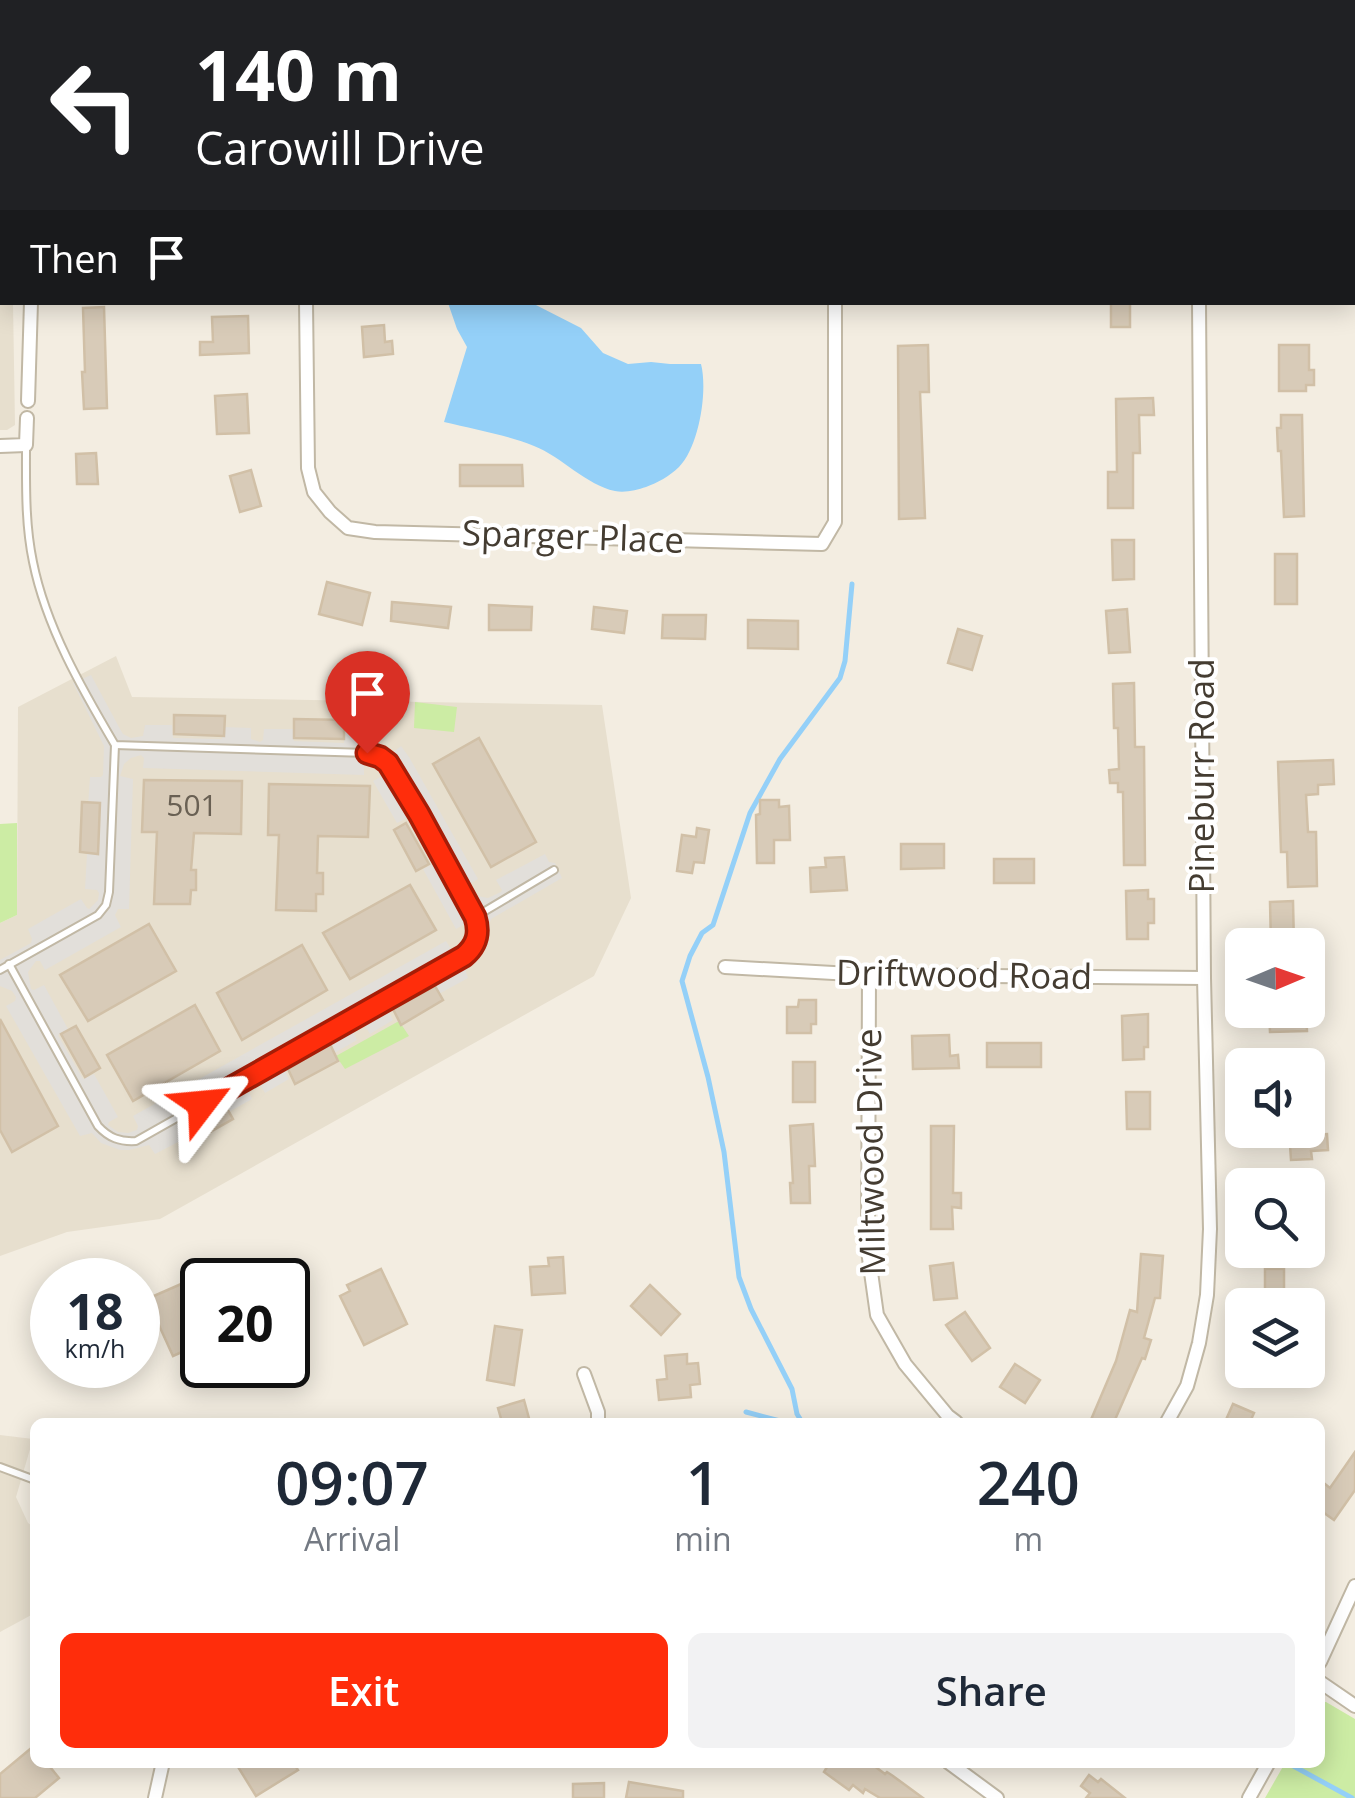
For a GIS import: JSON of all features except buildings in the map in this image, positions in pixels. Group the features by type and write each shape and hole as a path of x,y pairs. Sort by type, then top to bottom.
{"street":[{"path":"28,401 31,305"},
{"name":"Sparger Place","path":"306,305 308,468 314,492 348,528 375,532 822,544 835,522 834,305"},
{"name":"Pineburr Road","path":"1168,1418 1186,1386 1199,1342 1208,1296 1210,1229 1204,978 1199,305"},
{"path":"0,446 26,446 27,418"},
{"name":"Driftwood Road","path":"725,968 1204,978"},
{"name":"Miltwood Drive","path":"869,974 868,1252 877,1315 905,1364 951,1418"},
{"path":"584,1374 598,1418"},
{"path":"1325,1651 1355,1586"},
{"path":"1325,1685 1355,1706"},
{"path":"155,1798 162,1768"},
{"path":"956,1768 997,1798"},
{"path":"1249,1798 1266,1768"}],"lane":[{"path":"0,970 98,915 109,892 113,830 114,745 48,614 33,563 26,502 26,446"},
{"path":"10,964 98,1126 115,1139 136,1141 471,950 478,934 475,917 394,770 380,757 367,753 114,745"},
{"path":"475,917 554,870"},
{"path":"0,1467 30,1478"}],"shaded area":[{"path":"0,305 13,305 15,425 0,430"},
{"path":"116,656 132,697 602,705 631,898 594,976 160,1219 67,1232 0,1256 0,923 17,915 18,707"},
{"path":"91,675 123,734 131,738 143,736 145,725 172,725 173,738 222,739 223,727 251,728 251,739 260,742 264,729 293,729 294,741 344,743 345,731 381,734 378,747 391,754 401,746 409,757 478,879 468,885 469,890 488,898 501,892 496,880 545,854 562,878 491,919 482,949 464,966 468,978 437,995 430,985 388,1010 393,1020 370,1034 361,1024 353,1031 357,1040 331,1055 325,1045 284,1069 289,1079 265,1093 259,1083 249,1086 252,1099 227,1113 220,1103 180,1126 182,1140 155,1154 149,1145 120,1150 101,1143 92,1133 80,1136 6,1006 16,997 0,986 0,960 31,943 28,929 81,899 89,909 98,900 97,890 85,889 87,854 96,854 88,806 90,777 103,775 104,746 73,683","holes":["131,758 144,758 143,768 364,775 364,765 371,762 381,768 382,776 373,781 397,823 407,818 433,864 423,869 456,929 465,924 469,933 455,951 446,941 133,1116 137,1130 128,1133 108,1125 118,1117 94,1074 83,1079 58,1035 68,1029 44,985 31,989 28,972 36,961 45,970 121,927 115,915 118,909 129,909 133,779 120,776"]},
{"path":"0,1435 30,1439 16,1497 30,1524 30,1616 0,1632"}],"green space":[{"path":"415,702 457,707 454,732 414,728"},
{"path":"17,823 17,915 0,923 0,824"},
{"path":"399,1021 409,1036 345,1069 336,1056"},
{"path":"1325,1702 1355,1719 1355,1798 1265,1798 1282,1768 1325,1768"}],"water":[{"path":"449,305 536,305 581,328 603,353 628,364 701,364 700,418 686,458 655,483 631,491 615,491 594,483 534,446 444,422 467,347"}],"waterway":[{"path":"800,1418 792,1389 739,1277 724,1152 682,981 702,933 713,925 750,813 780,759 840,678 852,584"},
{"path":"746,1412 769,1418"},
{"path":"1297,1768 1352,1798"}],"route":[{"path":"202,1104 464,956 475,944 475,917 419,814 394,770 380,757 367,753"}]}
